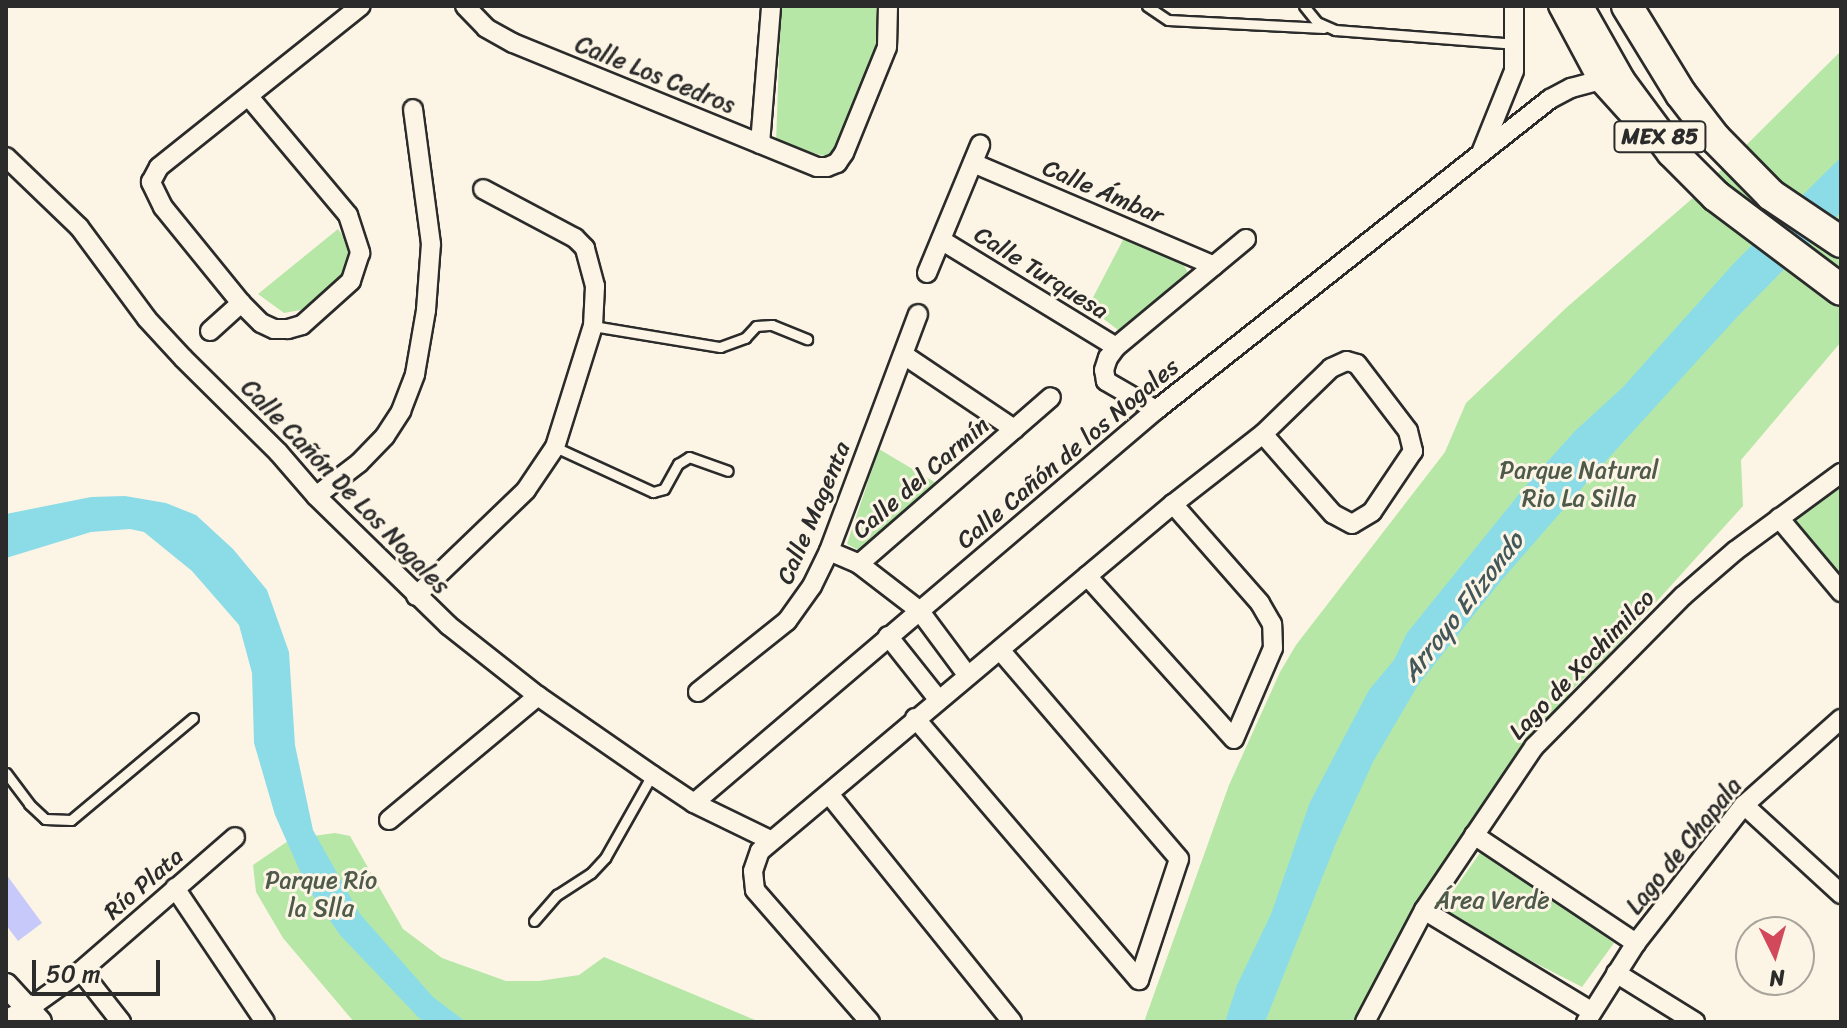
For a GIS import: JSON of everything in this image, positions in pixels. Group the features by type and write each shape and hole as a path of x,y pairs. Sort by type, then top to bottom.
{"highway":[{"name":"MEX 85","path":"1577,6 1620,82 1672,152 1716,196 1841,290"},
{"name":"MEX 85","path":"1627,6 1681,94 1715,138 1771,195 1841,242"}],"street":[{"path":"249,97 348,215 360,253 351,281 302,325 274,329 261,323 163,207 151,182 159,167 361,6"},
{"name":"Calle Los Cedros","path":"465,6 486,28 513,43 817,167 837,163 887,47 888,6"},
{"name":"Calle Cañón de los Nogales","path":"1481,153 1507,93 1516,44 1514,6"},
{"path":"1558,6 1598,81 1631,122 1672,152"},
{"path":"760,144 765,8"},
{"name":"Calle Cañón de los Nogales","path":"694,803 1156,410 1481,153 1502,140 1550,99 1571,88 1598,81"},
{"path":"316,496 359,463 385,436 401,411 415,374 426,310 431,244 413,109"},
{"path":"927,273 980,145"},
{"name":"Calle Cañón De Los Nogales","path":"6,157 79,227 147,319 416,596 484,656 652,775 694,803 770,840"},
{"name":"Calle Ámbar","path":"973,163 1214,266"},
{"path":"416,596 526,490 555,447 593,326 595,286 585,248 575,238 483,189"},
{"name":"Calle Turquesa","path":"1156,410 1105,379 1105,364 1116,347 1246,239"},
{"name":"Calle Turquesa","path":"941,240 1116,347"},
{"path":"210,331 241,303"},
{"name":"Calle Magenta","path":"698,692 787,621 812,586 829,551 918,314"},
{"path":"904,355 1014,429"},
{"path":"870,1022 755,890 755,861 770,840 829,794 915,718 1173,504 1263,434 1331,368 1347,361 1357,364 1408,431 1413,451 1372,512 1366,519 1352,524 1333,514 1263,434"},
{"name":"Calle del Carmín","path":"859,564 1051,397"},
{"name":"Lago de Xochimilco","path":"1365,1022 1424,910 1519,767 1568,708 1683,596 1779,518 1841,473"},
{"path":"1087,576 1234,739 1273,648 1272,624 1260,603 1173,504"},
{"path":"1779,518 1841,592"},
{"path":"829,551 859,564 919,610 968,676"},
{"path":"888,636 938,699"},
{"path":"915,718 1139,980 1179,859 1000,650"},
{"path":"389,820 538,696"},
{"name":"Lago de Chapala","path":"1588,1016 1636,943 1744,805 1841,719"},
{"path":"829,794 1012,1022"},
{"path":"1744,805 1841,894"},
{"path":"1474,835 1636,943"},
{"name":"Río Plata","path":"6,1019 34,1016 235,837"},
{"path":"175,888 265,1022"},
{"path":"1424,910 1588,1016"},
{"path":"81,971 121,1022"},
{"path":"1616,973 1695,1022"},
{"path":"6,985 34,1016"}],"lane":[{"path":"1147,6 1168,20 1324,28 1516,44"},
{"path":"1304,6 1324,28"},
{"path":"593,326 720,347 745,338 756,326 772,325 807,339"},
{"path":"555,447 653,492 664,489 678,464 689,457 728,471"},
{"path":"6,773 29,804 45,819 71,820 193,718"},
{"path":"534,921 557,895 591,873 605,858 652,775"}],"green space":[{"path":"781,6 879,6 884,15 880,45 831,158 776,142"},
{"name":"Parque Natural Rio La Silla","path":"1841,51 1841,342 1741,460 1743,506 1610,653 1573,689 1501,791 1372,1022 1144,1022 1229,785 1280,672 1296,645 1445,452 1466,403 1566,308 1694,197"},
{"path":"338,229 352,249 349,275 329,293 306,309 284,313 258,294"},
{"path":"1124,238 1182,262 1191,278 1122,333 1088,307"},
{"path":"879,449 936,483 862,552 847,544"},
{"path":"1841,488 1841,581 1788,523"},
{"name":"Parque Río la Slla","path":"335,833 350,836 403,929 442,958 506,981 539,981 579,975 604,957 760,1022 354,1022 283,938 256,892 253,865 291,839"},
{"name":"Área Verde","path":"1482,850 1614,943 1582,987 1438,913"}],"water":[{"name":"Arroyo Elizondo","path":"1841,157 1841,212 1739,315 1595,473 1501,581 1418,685 1373,762 1336,843 1265,1022 1225,1022 1237,985 1271,914 1310,802 1369,690 1394,660 1407,633 1528,483 1575,431 1623,387 1735,262"},
{"path":"125,496 166,503 196,515 233,549 267,590 289,652 295,745 313,830 360,914 433,997 466,1022 425,1022 419,1018 340,935 307,887 275,815 254,743 252,673 239,625 192,571 144,532 130,529 91,532 6,558 6,514 91,497"}],"building":[{"path":"6,874 42,923 18,941 6,925"}]}
